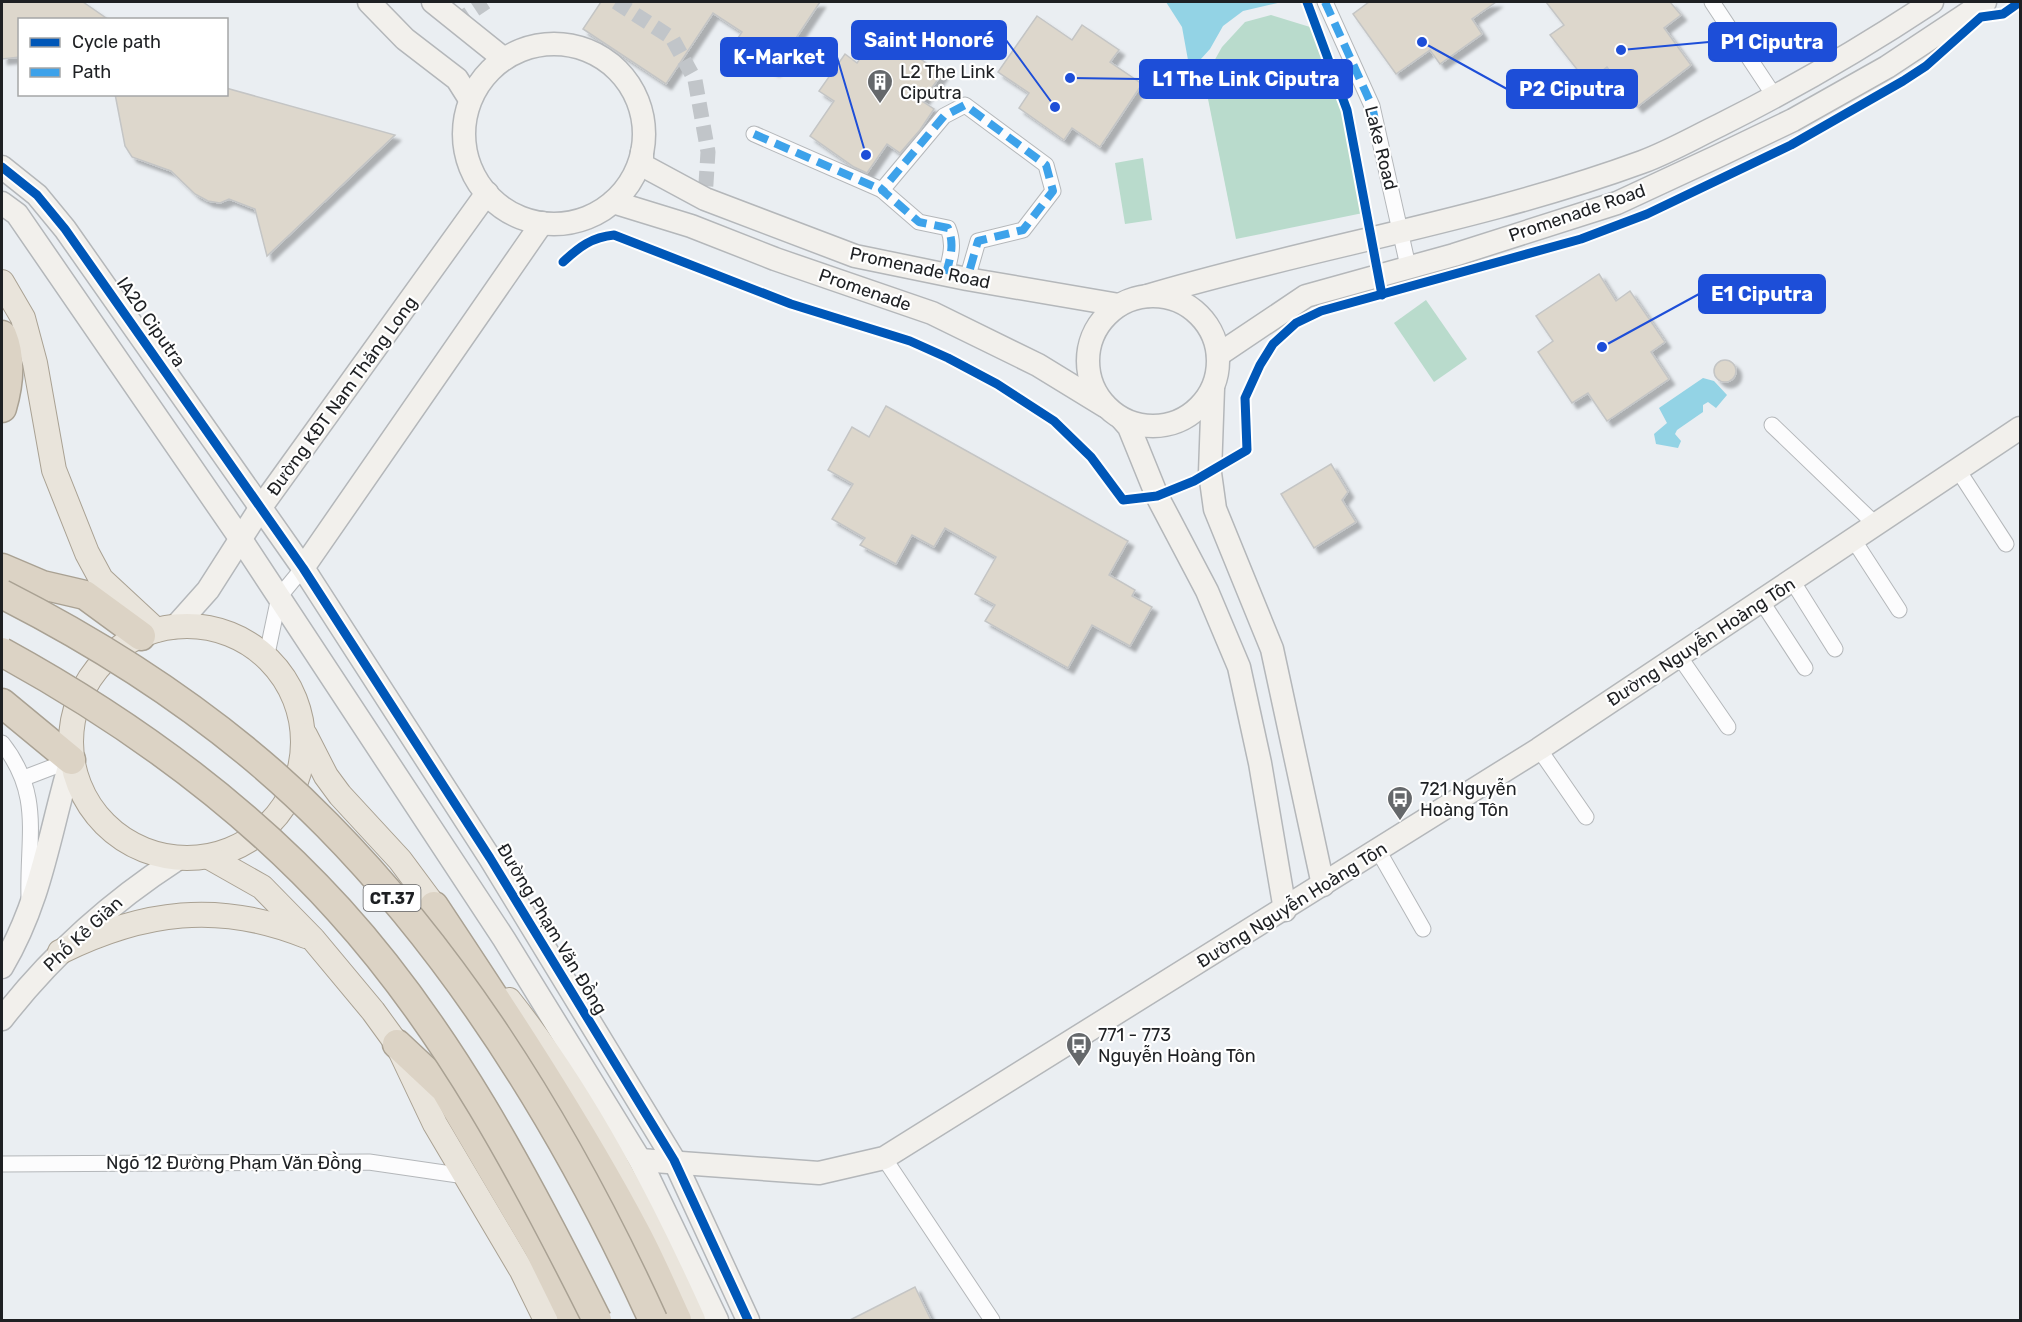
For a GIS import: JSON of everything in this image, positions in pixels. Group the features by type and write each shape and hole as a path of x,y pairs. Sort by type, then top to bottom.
{"highway":[{"path":"2,335 6,344 9,368 8,386 2,408"},
{"path":"2,568 42,585 85,595 158,631"},
{"name":"CT.37","path":"2,594 105,651 231,740 265,767 327,825 408,915 474,1001 540,1105 619,1245 653,1320"},
{"name":"CT.37","path":"2,652 106,712 174,760 228,803 339,910 448,1053 517,1166 597,1320"},
{"path":"2,703 71,760"},
{"path":"434,906 521,1038 581,1135 637,1235 677,1320"},
{"path":"397,1044 445,1089 538,1249 574,1320"}],"main road":[{"path":"2,282 23,318 35,363 54,470 87,553 101,579 158,631"},
{"path":"203,626 225,631 267,654 280,670 297,699 304,732 303,764 292,794 274,821 200,860 176,860 138,850 106,828 83,797 71,760 71,726 81,693 100,664 126,642 158,631 203,626"},
{"path":"304,732 326,776 400,860 534,1030 589,1119 650,1228 693,1320"},
{"path":"209,857 262,887 313,939 373,1011 397,1044 435,1124 522,1271 546,1320"},
{"path":"434,906 477,996 568,1142 623,1240 661,1320"},
{"path":"60,952 129,923 185,915 216,914 253,920 282,927 313,939"},
{"path":"397,1044 450,1079 541,1237 582,1320"}],"street":[{"path":"369,2 405,39 458,79 469,98"},
{"path":"433,2 504,59"},
{"name":"Lake Road","path":"1325,2 1372,106 1408,266"},
{"path":"1712,2 1775,97"},
{"name":"Promenade Road","path":"1147,296 1237,269 1401,233 1539,195 1644,162 1775,97 1872,42 1932,2"},
{"name":"Promenade Road","path":"1218,355 1306,296 1454,255 1627,198 1793,120 1887,67 1985,2"},
{"path":"554,44 580,48 604,59 624,77 637,100 644,126 642,152 634,174 613,202 599,212 572,222 542,223 511,213 487,193 469,164 464,139 469,98 493,68 504,59 528,48 554,44"},
{"path":"882,190 944,116 965,105 1046,165 1053,191 1023,230 978,240 957,277"},
{"path":"754,134 882,190 919,222 948,228 953,239 952,248 957,277"},
{"name":"Promenade Road","path":"642,152 642,165 705,199 855,256 957,277 1119,305"},
{"name":"IA20 Ciputra","path":"2,167 37,195 65,229 303,568"},
{"name":"Đường KĐT Nam Thăng Long","path":"158,631 215,580 261,507 487,193"},
{"name":"Promenade","path":"613,202 691,226 776,259 932,313 1038,365 1114,412"},
{"path":"2,203 17,214 46,253 240,538 504,939 640,1160 717,1320"},
{"path":"267,654 279,597 303,568 542,223"},
{"path":"1285,910 1260,763 1239,667 1217,612 1157,496 1129,427 1114,412 1091,381 1088,352 1094,334 1104,318 1119,305 1147,296 1177,300 1195,310 1208,326 1218,355 1213,388 1210,473 1215,510 1272,649 1323,885"},
{"path":"1114,412 1136,424 1166,425 1194,412 1213,388"},
{"path":"1772,425 1875,524"},
{"name":"Đường Nguyễn Hoàng Tôn","path":"640,1160 674,1160 819,1173 884,1158 1379,852 1793,582 1875,524 2020,428"},
{"path":"1958,470 2006,544"},
{"path":"1853,539 1899,610"},
{"name":"Đường Phạm Văn Đồng","path":"303,568 490,858 674,1160 748,1320"},
{"path":"1793,582 1835,649"},
{"path":"1762,602 1805,668"},
{"path":"1679,656 1728,727"},
{"path":"2,743 24,778 32,822 28,860 29,913"},
{"path":"1539,749 1586,817"},
{"path":"24,778 71,760"},
{"path":"2,967 29,913 48,854 56,809 71,760"},
{"path":"1379,852 1423,929"},
{"name":"Phố Kẻ Giàn","path":"2,1020 60,952 117,900 176,860"},
{"path":"884,1158 992,1320"},
{"name":"Ngõ 12 Đường Phạm Văn Đồng","path":"2,1164 369,1162 465,1176"}],"green space":[{"path":"1271,15 1310,27 1342,109 1363,213 1236,239 1204,79 1222,47 1245,22"},
{"path":"1143,158 1152,220 1125,224 1115,163"},
{"path":"1426,300 1467,359 1434,382 1394,323"}],"water":[{"path":"1166,2 1282,2 1243,11 1223,26 1210,49 1190,71 1182,27"},
{"path":"1703,378 1714,381 1727,395 1716,408 1708,402 1703,405 1703,412 1677,430 1675,434 1681,441 1678,448 1656,444 1654,434 1667,423 1659,408"}],"building":[{"path":"2,2 83,2 106,18 18,18 18,57 2,59"},
{"path":"601,2 820,2 774,71 734,44 742,32 713,13 666,84 583,29"},
{"path":"1369,2 1496,2 1472,19 1482,34 1440,64 1430,50 1396,74 1353,14"},
{"path":"1546,2 1670,2 1681,15 1664,28 1691,65 1637,107 1607,67 1587,82 1550,35 1564,25"},
{"path":"1037,16 1072,40 1082,25 1119,50 1110,62 1142,84 1100,147 1072,128 1064,140 1019,108 1029,93 998,72"},
{"name":"L2 The Link Ciputra","path":"880,31 942,74 922,101 934,109 920,130 900,153 887,144 867,173 854,167 810,136 834,101 819,91 845,54 857,63"},
{"path":"228,89 395,135 267,256 255,209 229,199 220,203 208,201 195,194 171,171 132,157 125,146 115,96 228,96"},
{"path":"1599,274 1616,301 1630,291 1665,342 1651,352 1669,379 1607,421 1588,393 1572,403 1538,352 1553,341 1536,316"},
{"path":"1721,360 1729,360 1736,367 1736,375 1729,382 1721,382 1714,375 1714,367"},
{"path":"886,406 1128,541 1109,575 1135,590 1132,596 1152,607 1130,646 1092,625 1068,668 985,621 995,605 975,594 996,557 945,528 934,547 912,535 896,564 860,545 865,538 832,519 853,484 828,470 852,427 869,437"},
{"path":"1331,464 1348,492 1342,500 1356,522 1314,548 1281,494"},
{"path":"915,1287 931,1320 850,1320"}],"tunnel":[{"path":"456,22 486,2"},
{"path":"616,2 672,38 695,80 708,152 705,199"}],"marked path":[{"path":"1325,2 1372,106 1377,129"},
{"path":"946,274 951,246 948,228 919,222 882,190 944,116 965,105 1046,165 1053,191 1023,230 978,241 967,279"},
{"path":"754,134 882,190"}],"cycle path":[{"path":"1307,2 1347,110 1382,295"},
{"path":"563,262 586,244 614,235 791,304 910,341 997,384 1054,421 1091,457 1123,500 1157,496 1194,481 1247,450 1245,398 1260,365 1273,344 1296,323 1321,311 1581,239 1647,214 1791,145 1926,66 1981,17 2003,14 2020,2"},
{"path":"2,167 37,195 65,229 303,568 490,858 674,1160 748,1320"}],"place":[{"name":"P2 Ciputra","path":"1422,42"},
{"name":"P1 Ciputra","path":"1621,50"},
{"name":"L1 The Link Ciputra","path":"1070,78"},
{"name":"L2 The Link Ciputra","path":"880,105"},
{"name":"Saint Honoré","path":"1055,107"},
{"name":"K-Market","path":"866,155"},
{"name":"E1 Ciputra","path":"1602,347"},
{"name":"721 Nguyễn Hoàng Tôn","path":"1400,822"},
{"name":"771 - 773 Nguyễn Hoàng Tôn","path":"1079,1068"}]}
